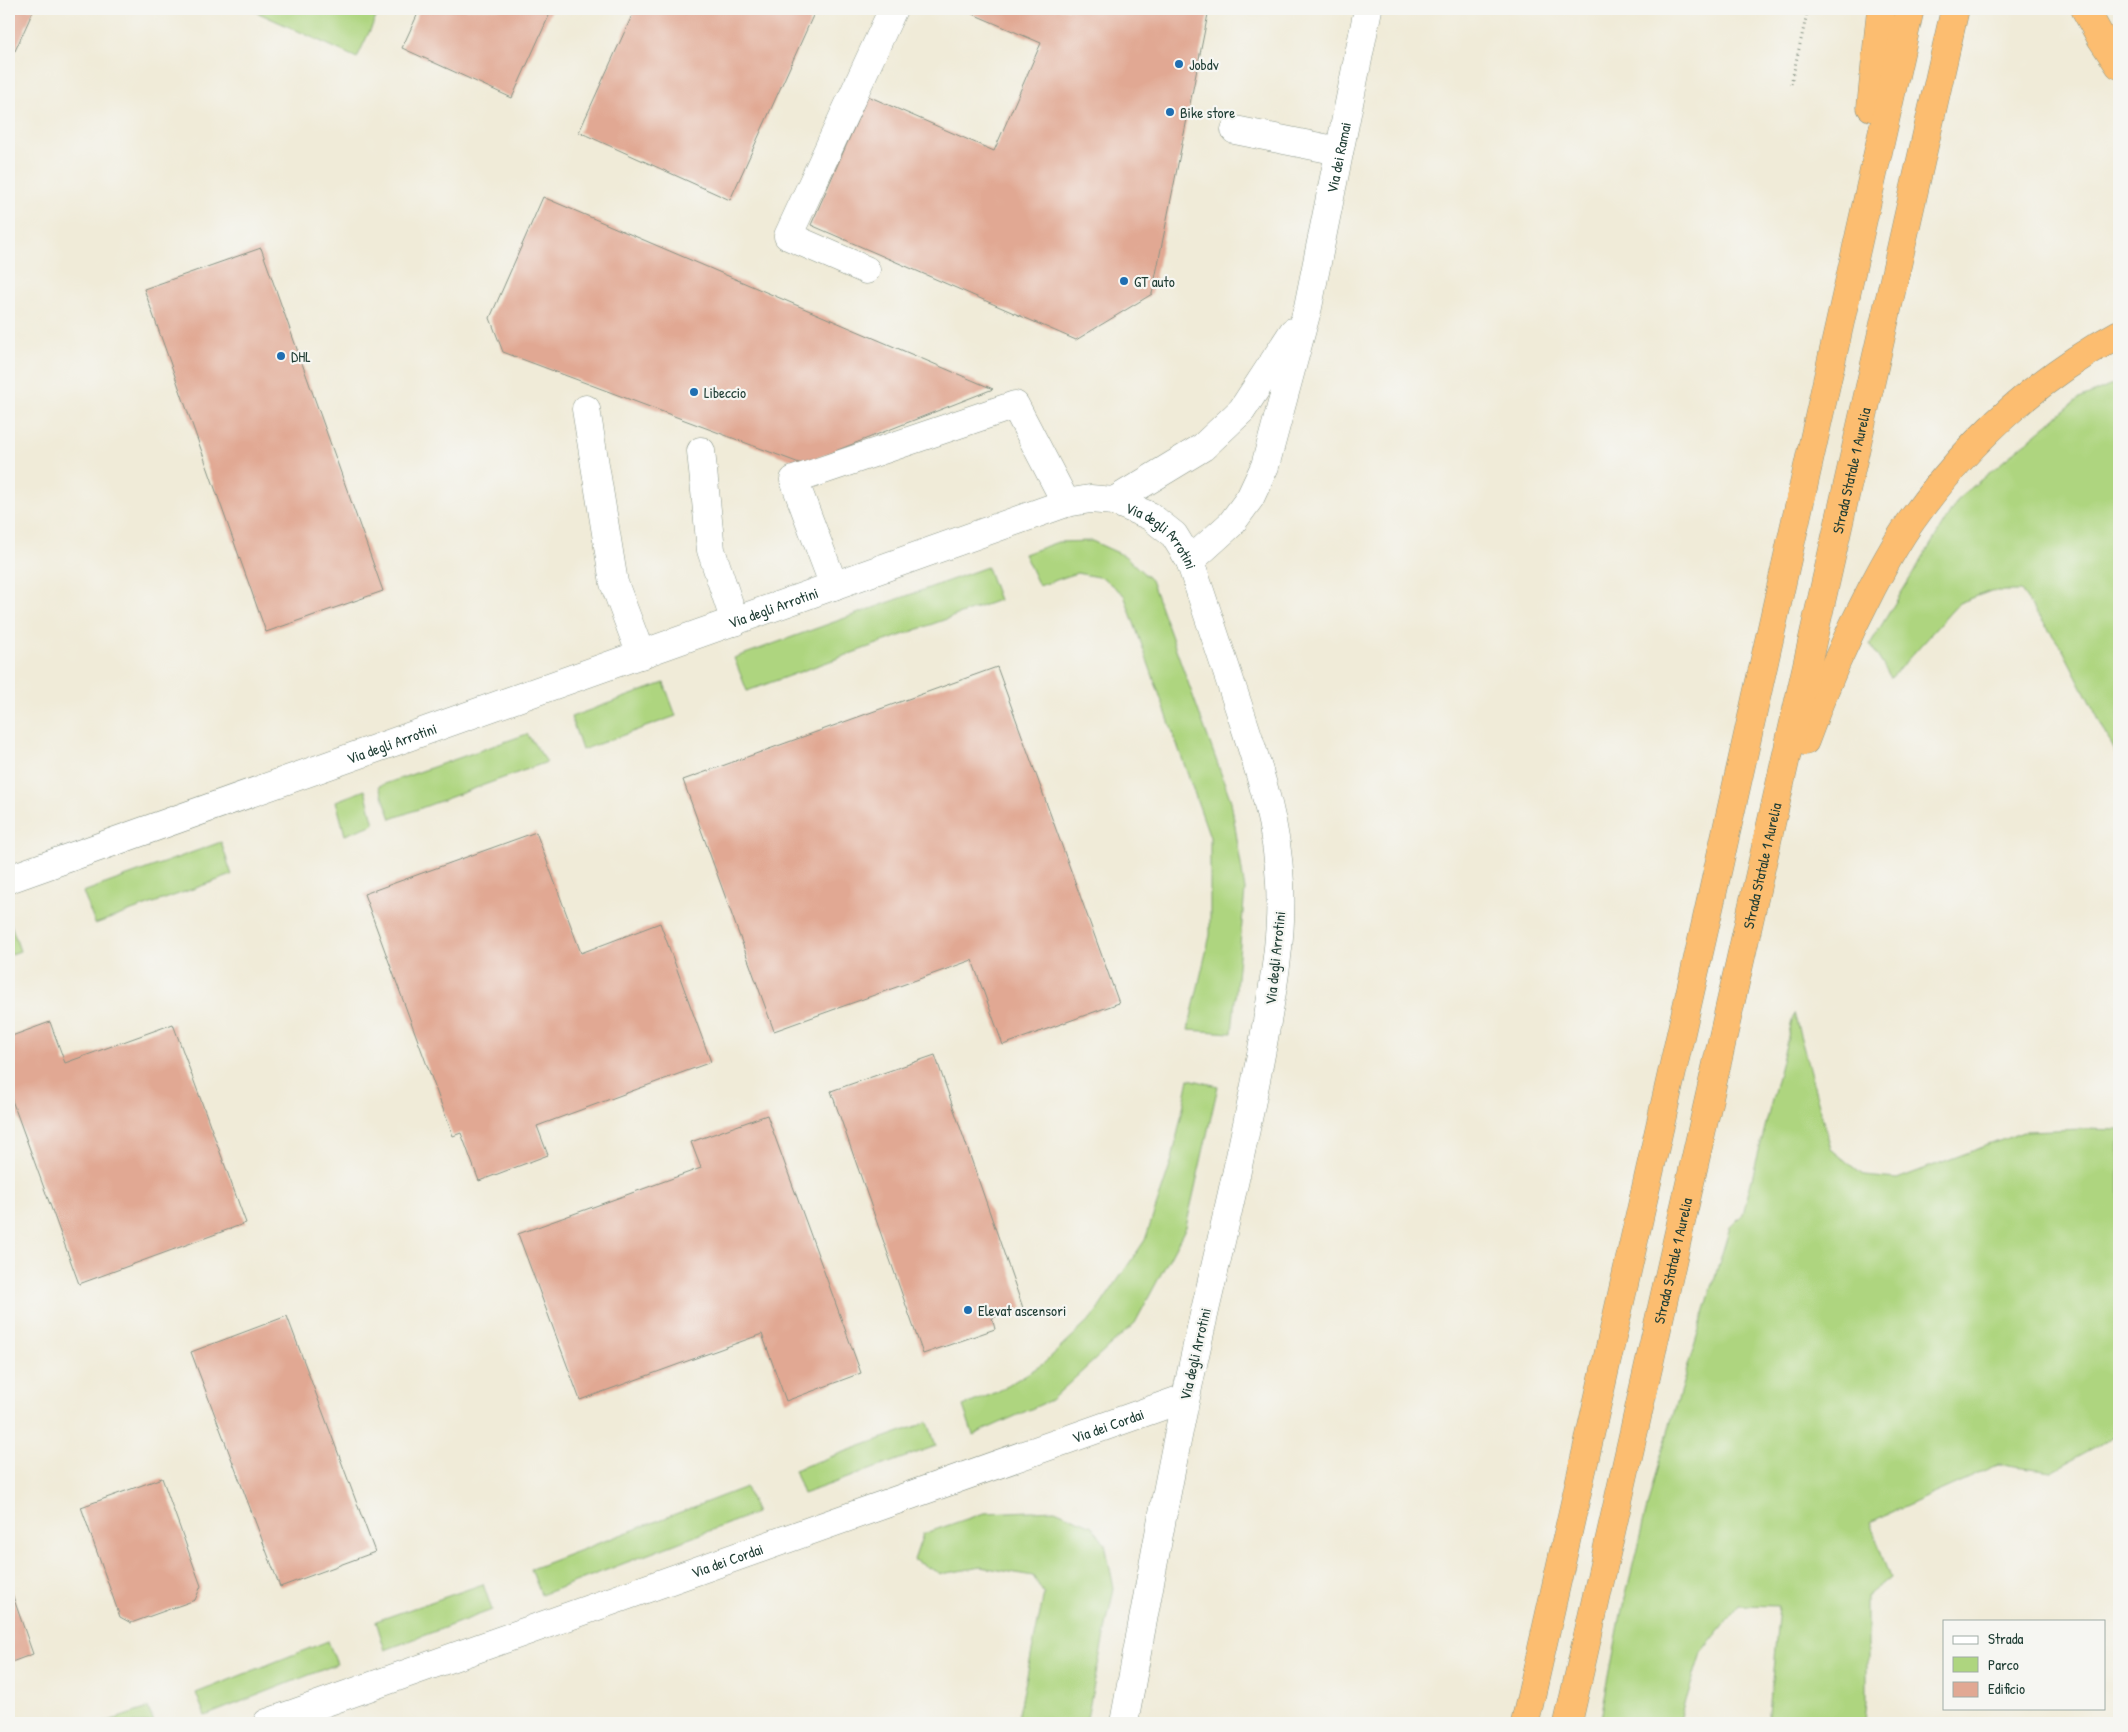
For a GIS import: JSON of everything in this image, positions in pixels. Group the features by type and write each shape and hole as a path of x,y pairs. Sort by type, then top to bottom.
{"highway":[{"path":"1851,267 1877,66 1881,9"},
{"path":"1525,1723 1910,9"},
{"name":"Strada Statale 1 Aurelia","path":"1568,1723 1955,9"},
{"path":"2086,9 2100,38 2119,66"},
{"path":"1768,838 1826,683 1876,581 1912,520 1969,450 2025,397 2053,375 2119,334"}],"street":[{"path":"866,270 788,236 893,9"},
{"name":"Via dei Ramai","path":"1190,560 1231,524 1250,498 1264,466 1308,307 1368,9"},
{"path":"1235,130 1339,151"},
{"name":"Via dei Ramai","path":"1114,501 1203,447 1242,410 1308,307"},
{"path":"834,586 794,480 1015,404 1066,503"},
{"path":"586,410 614,583 641,654"},
{"path":"701,451 711,550 736,622"},
{"name":"Via degli Arrotini","path":"9,879 736,622 1066,503 1090,499 1114,501 1150,516 1174,535 1190,560 1268,800 1280,880 1281,918 1279,949 1249,1120 1185,1398 1124,1723"},
{"name":"Via dei Cordai","path":"267,1723 1185,1398"}],"path":[{"path":"1791,84 1808,9"}],"green space":[{"path":"250,9 380,9 357,58"},
{"path":"2119,382 2119,759 2063,650 2021,591 1991,591 1959,603 1891,678 1870,644 1959,498 2077,400"},
{"path":"1092,541 1125,556 1151,580 1231,801 1245,890 1232,1033 1188,1030 1210,935 1210,837 1124,595 1103,578 1077,573 1039,586 1024,554 1058,542"},
{"path":"987,567 999,600 747,691 734,658"},
{"path":"664,683 676,716 582,750 571,717"},
{"path":"527,734 547,762 391,819 379,786"},
{"path":"365,790 374,824 345,835 336,801"},
{"path":"221,842 232,875 95,924 83,892"},
{"path":"9,919 20,951 9,955"},
{"path":"1794,1013 1831,1149 1864,1176 1897,1179 2026,1131 2119,1130 2119,1434 2051,1471 2000,1464 1870,1522 1890,1577 1867,1596 1867,1700 1865,1723 1768,1723 1779,1606 1740,1605 1701,1653 1679,1723 1600,1723 1621,1614 1655,1475 1730,1227 1743,1214"},
{"path":"1189,1079 1218,1086 1186,1227 1135,1323 1051,1400 973,1435 963,1406 997,1392 1043,1364 1092,1318 1145,1240 1172,1160"},
{"path":"928,1422 936,1446 803,1494 794,1470"},
{"path":"746,1487 756,1513 541,1595 531,1569"},
{"path":"1055,1510 1092,1526 1105,1544 1114,1588 1086,1723 1017,1723 1044,1594 1033,1576 981,1567 941,1574 914,1560 923,1534 984,1513"},
{"path":"483,1584 492,1610 385,1650 376,1621"},
{"path":"328,1641 337,1664 205,1716 196,1693"},
{"path":"148,1708 154,1723 103,1723"}],"building":[{"path":"9,9 34,9 15,51 9,48"},
{"path":"420,9 552,9 512,98 402,48"},
{"path":"635,9 816,9 730,200 579,132"},
{"path":"961,9 1209,9 1152,294 1076,340 811,225 868,96 994,151 1041,43"},
{"path":"543,197 993,389 802,464 503,352 490,318"},
{"path":"261,248 383,591 266,632 144,289"},
{"path":"997,667 1119,1003 1003,1045 972,960 774,1031 683,780"},
{"path":"536,832 581,953 660,923 711,1062 537,1126 548,1155 479,1181 461,1133 453,1136 364,894"},
{"path":"50,1022 65,1063 173,1024 246,1223 79,1284 9,1092 9,1037"},
{"path":"935,1055 1023,1308 992,1318 995,1329 923,1354 831,1091"},
{"path":"767,1115 861,1373 786,1401 762,1334 580,1400 518,1234 701,1168 691,1142"},
{"path":"287,1316 375,1552 280,1587 191,1352"},
{"path":"162,1478 201,1586 195,1600 131,1623 120,1617 81,1507"},
{"path":"9,1585 33,1654 9,1663"}],"place":[{"name":"Jobdv","path":"1179,64"},
{"name":"Bike store","path":"1170,112"},
{"name":"GT auto","path":"1124,281"},
{"name":"DHL","path":"281,356"},
{"name":"Libeccio","path":"694,392"},
{"name":"Elevat ascensori","path":"968,1310"}]}
